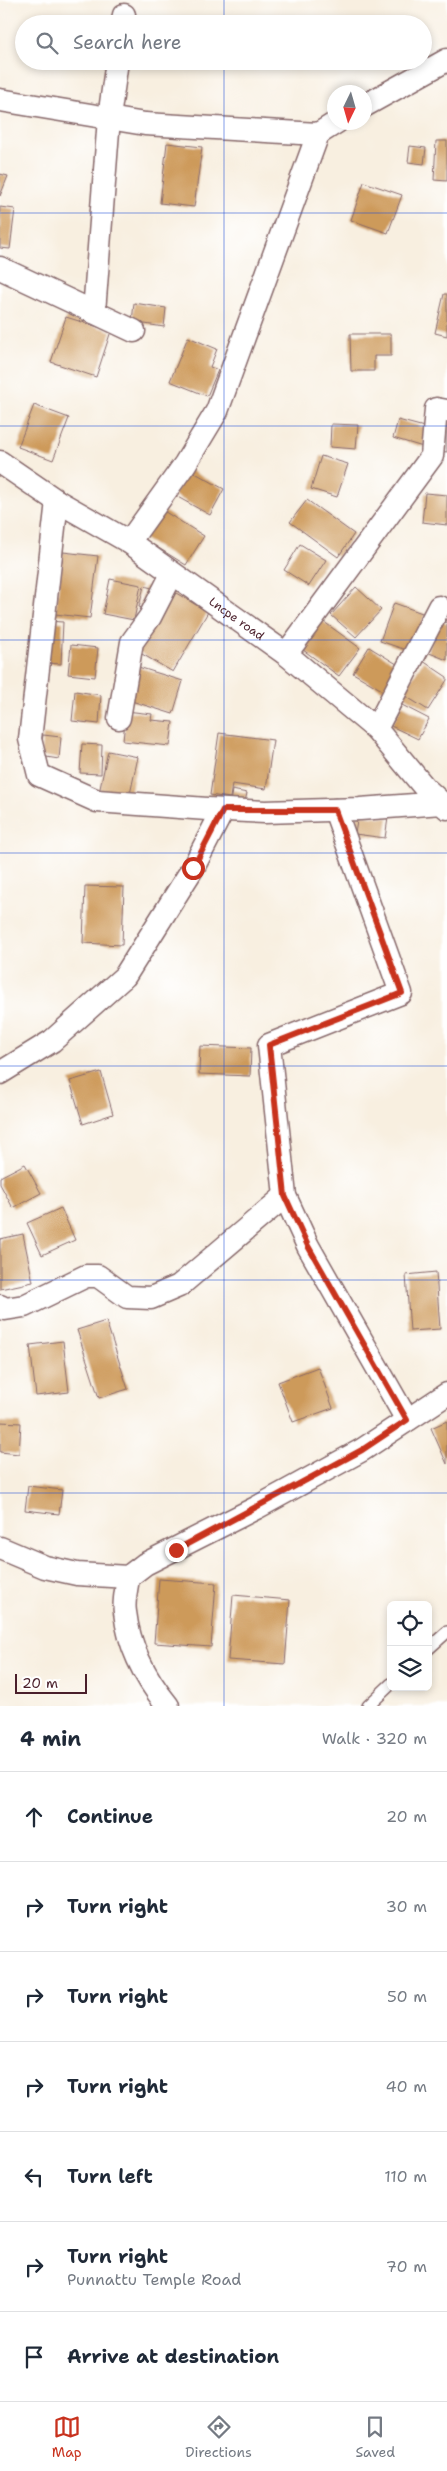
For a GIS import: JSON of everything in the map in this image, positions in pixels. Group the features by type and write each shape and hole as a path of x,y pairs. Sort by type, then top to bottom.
{"street":[{"path":"432,68 447,60"},
{"path":"94,312 109,118 116,70"},
{"path":"372,102 429,70"},
{"path":"0,100 145,124 327,128 217,411 185,464 129,542"},
{"path":"0,268 134,331"},
{"path":"286,654 432,456 436,409 447,411"},
{"name":"Lncpe road","path":"0,462 57,501 129,542 286,654 376,729 425,788 444,806"},
{"path":"57,501 30,739 39,775 97,801 223,810 335,810 444,806"},
{"path":"119,718 132,642 150,617 172,574"},
{"path":"376,729 439,607"},
{"path":"0,1072 52,1041 125,976 193,868 223,810"},
{"path":"335,810 402,993 269,1045 285,1196 308,1246 407,1420"},
{"path":"0,1306 5,1309 24,1306 86,1276 98,1276 127,1297 151,1298 179,1286 285,1196"},
{"path":"0,1548 45,1567 77,1574 128,1577 145,1564 256,1508 362,1450 447,1394"},
{"path":"128,1577 124,1611 134,1654 152,1686 168,1706"}],"lane":[{"path":"431,1646 447,1632"},
{"path":"368,1706 387,1688"}],"building":[{"path":"436,141 447,141 447,181 434,180"},
{"path":"167,143 202,147 194,207 160,203"},
{"path":"410,146 426,148 424,164 408,162"},
{"path":"0,174 8,176 0,196"},
{"path":"364,182 402,195 388,233 351,220"},
{"path":"0,207 15,209 10,249 0,248"},
{"path":"444,294 447,294 447,336 435,333"},
{"path":"134,303 166,308 164,327 132,322"},
{"path":"66,317 111,331 96,377 51,362"},
{"path":"350,334 391,334 391,356 374,356 374,371 351,371"},
{"path":"188,337 217,349 210,367 218,370 207,396 170,381"},
{"path":"34,405 69,418 53,460 18,447"},
{"path":"447,418 447,452 439,451"},
{"path":"398,420 428,428 423,447 393,438"},
{"path":"331,424 358,425 356,449 330,447"},
{"path":"321,456 348,464 337,497 311,489"},
{"path":"188,469 224,489 210,515 174,495"},
{"path":"425,493 447,495 447,525 422,522"},
{"path":"307,500 354,534 338,557 290,522"},
{"path":"162,510 204,536 186,565 144,539"},
{"path":"300,544 326,560 309,586 284,570"},
{"path":"63,552 98,556 90,618 55,614"},
{"path":"110,579 141,585 134,620 103,614"},
{"path":"144,586 156,589 151,611 139,607"},
{"path":"356,587 381,610 356,637 331,615"},
{"path":"171,590 208,612 173,672 135,650"},
{"path":"394,603 425,614 412,652 380,641"},
{"path":"320,619 360,648 339,676 299,647"},
{"path":"440,620 447,623 447,660 427,652"},
{"path":"47,621 63,622 61,664 45,663"},
{"path":"71,645 98,648 95,677 68,674"},
{"path":"369,647 405,669 389,694 353,673"},
{"path":"423,661 447,677 428,710 402,694"},
{"path":"135,666 183,681 173,714 125,699"},
{"path":"75,691 101,695 99,724 72,721"},
{"path":"402,705 429,719 418,739 391,726"},
{"path":"126,711 152,714 151,720 173,722 170,746 123,741"},
{"path":"219,733 273,740 266,789 232,784 230,798 210,795"},
{"path":"43,735 61,737 59,759 40,756"},
{"path":"82,744 102,745 101,774 80,773"},
{"path":"108,751 138,757 129,799 99,793"},
{"path":"232,790 247,793 244,806 230,803"},
{"path":"358,814 388,818 385,838 355,834"},
{"path":"85,886 124,887 122,945 83,943"},
{"path":"200,1046 251,1048 250,1076 199,1074"},
{"path":"101,1072 113,1114 83,1124 70,1081"},
{"path":"25,1164 41,1193 13,1208 0,1184 0,1177"},
{"path":"61,1208 75,1240 42,1255 27,1223"},
{"path":"23,1234 33,1282 0,1289 0,1239"},
{"path":"436,1272 440,1329 410,1331 406,1275"},
{"path":"106,1321 128,1389 99,1398 77,1330"},
{"path":"63,1341 69,1392 36,1396 30,1345"},
{"path":"318,1367 333,1408 293,1422 278,1382"},
{"path":"447,1421 447,1464 431,1428"},
{"path":"0,1422 21,1423 19,1454 0,1452"},
{"path":"28,1486 62,1490 59,1514 25,1510"},
{"path":"159,1579 216,1583 211,1647 154,1643"},
{"path":"233,1595 290,1600 285,1664 228,1660"}],"route":[{"path":"176,1550 362,1450 407,1420 308,1246 285,1196 269,1045 402,993 335,810 265,812 223,810 193,868"}]}
